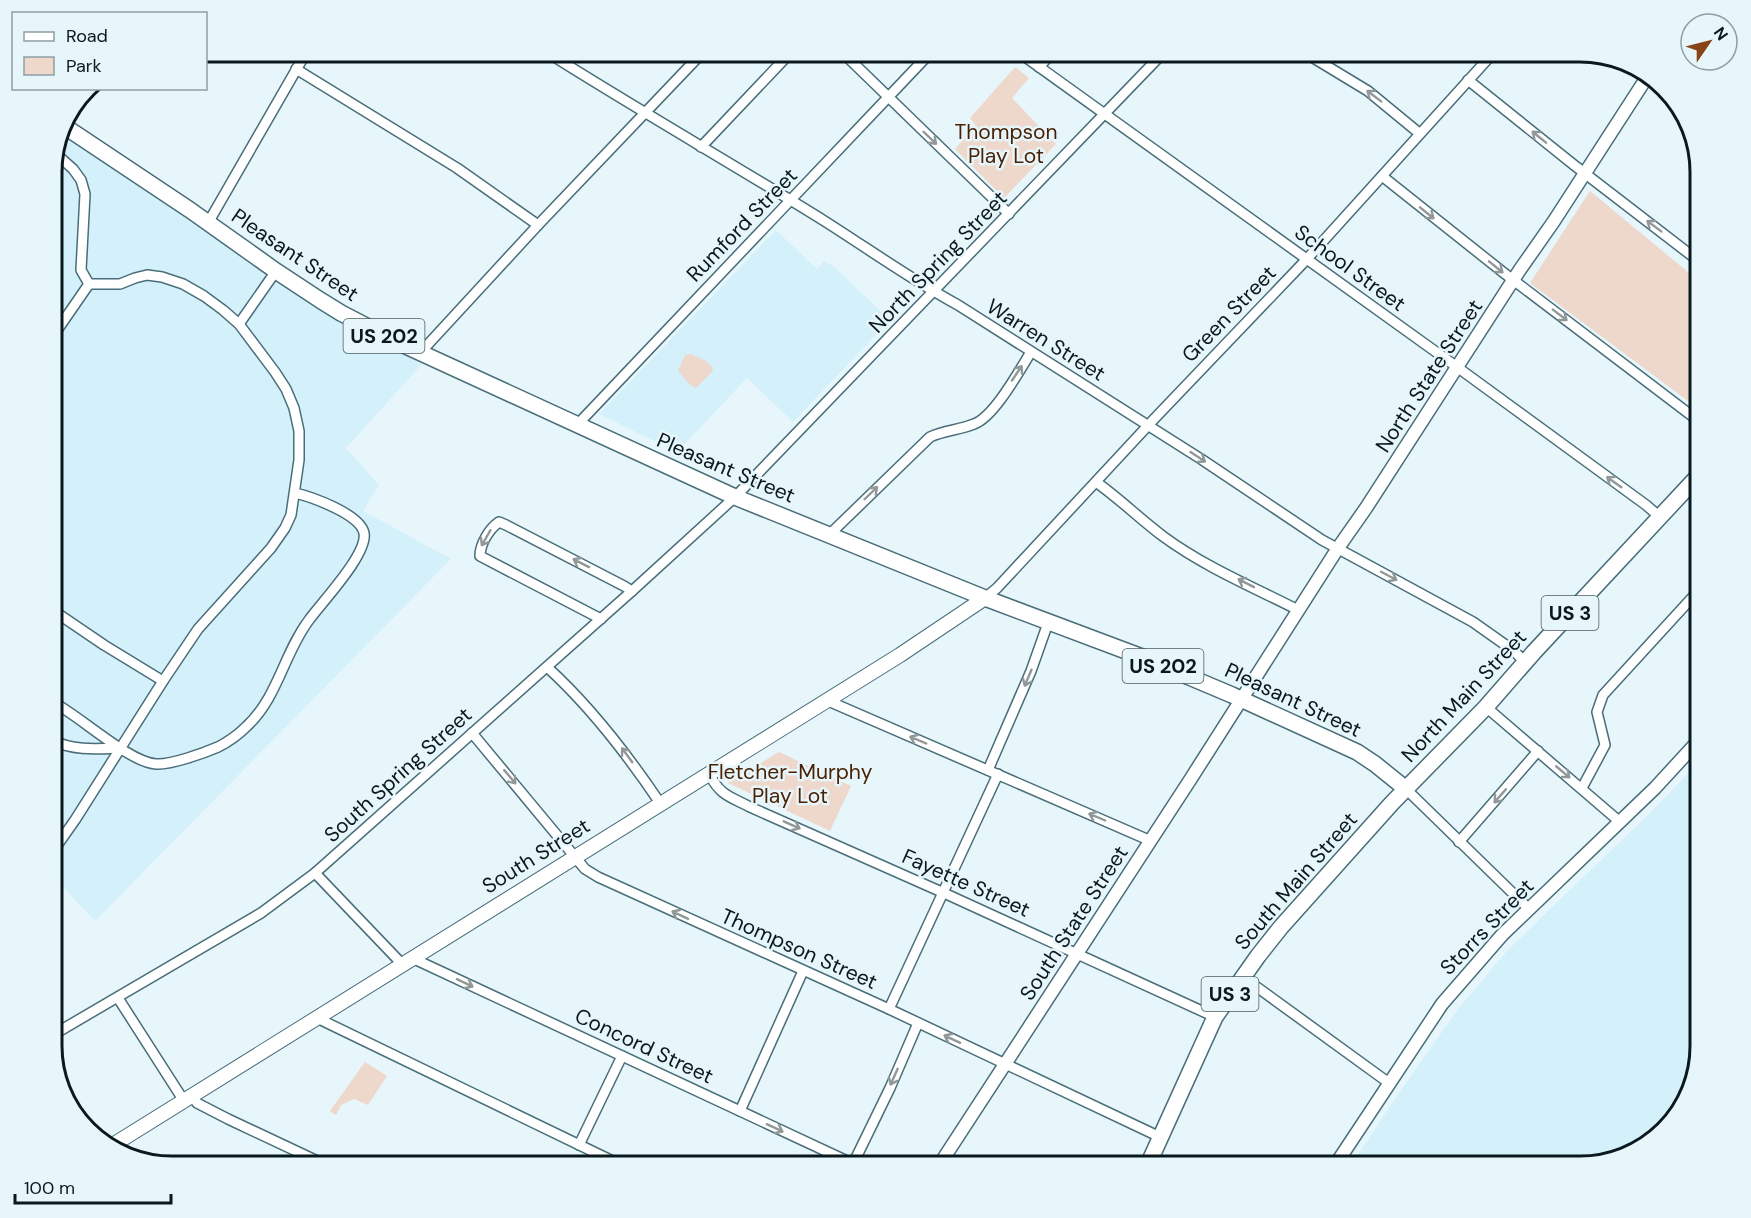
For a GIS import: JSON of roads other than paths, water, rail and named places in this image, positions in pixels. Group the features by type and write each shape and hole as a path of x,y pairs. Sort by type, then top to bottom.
{"main road":[{"name":"Pleasant Street","path":"70,130 341,313 420,353 735,497 1048,623 1142,657 1242,700 1357,752 1406,789"},
{"name":"North Main Street","path":"1406,789 1486,706 1690,485"},
{"name":"South Street","path":"118,1142 900,655 985,598"},
{"name":"South Main Street","path":"1152,1156 1215,1017 1281,927 1406,789"}],"street":[{"path":"208,223 300,62"},
{"name":"Warren Street","path":"562,62 958,305 1148,425 1322,540 1473,622 1514,651 1525,662"},
{"path":"420,353 694,62"},
{"path":"701,147 782,62"},
{"path":"852,62 1009,214"},
{"name":"Rumford Street","path":"577,425 921,62"},
{"name":"School Street","path":"1032,62 1457,367 1660,517"},
{"path":"1039,67 1044,62"},
{"name":"North Spring Street","path":"735,497 1155,62"},
{"path":"1320,62 1368,91 1419,133"},
{"name":"Green Street","path":"985,598 997,588 1148,425 1306,260 1485,62"},
{"path":"296,69 457,168 538,225"},
{"path":"1468,80 1690,254"},
{"name":"North State Street","path":"1242,700 1338,548 1644,82"},
{"path":"62,159 81,180 85,194 81,270 89,284"},
{"path":"1382,176 1513,280 1690,414"},
{"path":"239,324 276,271"},
{"path":"62,838 163,681 209,616 271,548 285,528 291,515 300,448 294,408 286,389 239,324 204,296 183,284 147,275 120,284 89,284"},
{"path":"62,323 89,284"},
{"path":"830,534 930,437 974,424 987,416 1031,352"},
{"path":"1096,482 1164,537 1202,561 1298,610"},
{"path":"62,708 120,748 147,763 171,762 218,747 248,726 264,707 276,686 294,641 338,584 364,543 364,531 356,521 336,508 314,498 295,493"},
{"name":"South Spring Street","path":"62,1030 261,913 315,873 735,497"},
{"path":"601,619 480,556 480,550 486,537 494,526 499,522 632,591"},
{"path":"1582,788 1605,745 1597,712 1603,695 1690,600"},
{"path":"62,616 163,681"},
{"path":"988,770 1031,670 1048,623"},
{"path":"547,667 566,684 622,749 660,803"},
{"path":"826,700 1151,840"},
{"name":"South State Street","path":"945,1156 1242,700"},
{"path":"1486,706 1620,822"},
{"name":"Thompson Street","path":"472,732 574,858 598,877 918,1023 1160,1137"},
{"path":"62,744 87,750 120,748"},
{"name":"Storrs Street","path":"1341,1156 1442,1004 1480,958 1663,780 1690,750"},
{"path":"1459,842 1538,751"},
{"name":"Fayette Street","path":"709,774 717,789 722,793 1215,1017"},
{"path":"889,1010 998,774"},
{"path":"1406,789 1529,909"},
{"name":"Concord Street","path":"315,873 407,961 622,1056 837,1156"},
{"path":"740,1111 803,971"},
{"path":"1243,977 1389,1083"},
{"path":"118,998 188,1098 307,1156"},
{"path":"317,1018 602,1156"},
{"path":"860,1156 918,1023"},
{"path":"579,1144 622,1056"}],"park label":[{"name":"Thompson Play Lot","path":"1006,144"},
{"name":"Fletcher-Murphy Play Lot","path":"790,784"}]}
